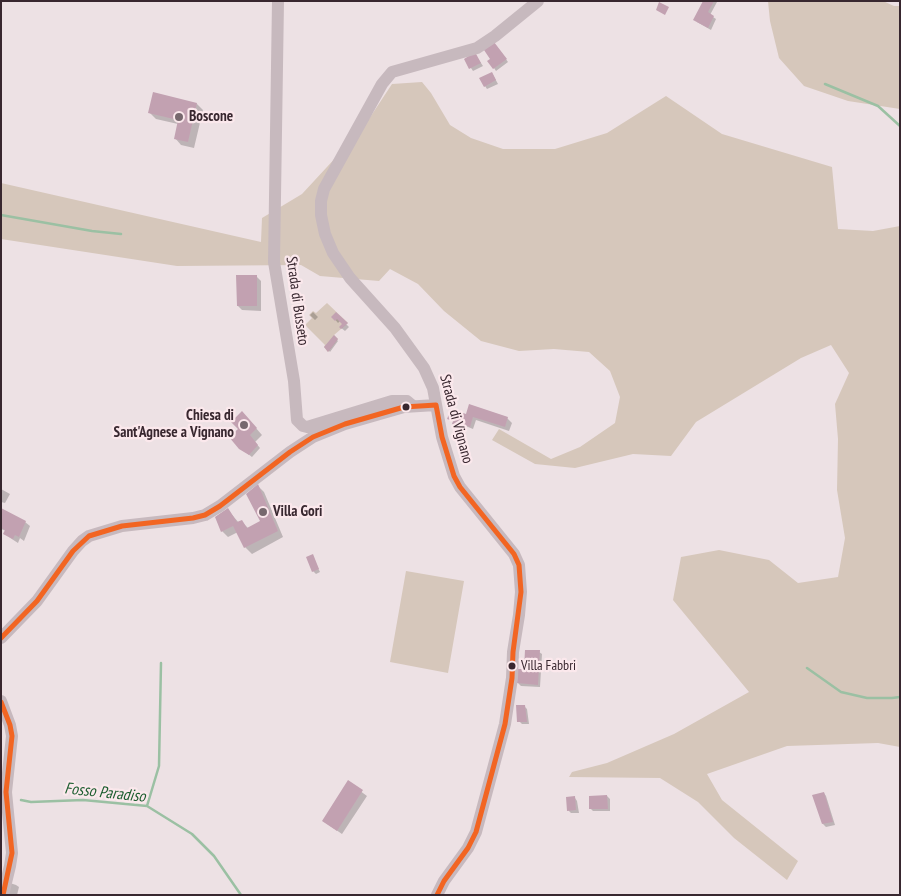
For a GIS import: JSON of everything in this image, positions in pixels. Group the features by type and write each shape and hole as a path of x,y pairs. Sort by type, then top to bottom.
{"street":[{"name":"Strada di Busseto","path":"278,1 274,262 294,381 297,418 300,424 305,427 392,401 406,401 414,406"},
{"name":"Strada di Vignano","path":"436,895 468,848 476,832 505,724 521,592 519,565 514,554 460,487 454,476 442,437 431,382 418,359 385,316 350,278 333,253 325,234 321,215 321,201 324,189 382,84 392,72 477,48 538,1"},
{"name":"Strada di Busseto","path":"1,638 44,593 73,551 85,538 97,532 122,526 192,518 209,513 299,446 314,437 345,424 396,409 414,406 436,406"},
{"path":"1,701 12,736 6,792 12,853 3,895"}],"shaded area":[{"path":"768,1 883,1 894,6 900,6 900,109 848,101 804,86 779,58 770,21"},
{"path":"422,82 431,93 450,125 471,138 503,149 555,149 607,133 666,96 722,134 832,167 838,229 873,231 900,226 900,747 878,743 787,746 707,774 722,800 798,861 787,880 734,838 698,802 660,778 569,777 572,772 607,763 674,734 749,692 673,600 681,557 719,550 769,560 798,583 838,577 845,538 837,490 838,439 835,404 849,373 831,345 801,358 696,422 671,456 633,454 575,468 535,464 492,440 499,429 551,459 580,447 615,423 620,397 610,371 589,352 554,349 519,351 481,341 444,311 418,284 390,269 379,281 320,276 301,265 177,266 1,239 1,183 261,242 262,218 302,194 363,128 392,84"},
{"path":"327,303 348,323 334,335 338,339 328,352 324,347 325,345 305,325 312,318 309,315 313,311 316,313"},
{"path":"406,571 464,581 448,673 390,662"}],"building":[{"path":"703,1 714,1 708,12 714,16 708,28 693,20"},
{"path":"659,2 669,7 665,15 656,10"},
{"path":"494,42 507,59 493,69 487,61 490,59 484,50"},
{"path":"475,52 481,63 469,69 464,59"},
{"path":"492,72 496,80 484,87 479,78"},
{"name":"Boscone","path":"153,92 197,103 188,142 174,139 178,120 148,113"},
{"path":"236,275 257,275 257,306 237,306"},
{"path":"336,312 348,323 341,329 339,327 342,324 337,319 335,321 331,317"},
{"path":"334,335 338,339 328,352 324,347"},
{"path":"469,404 508,417 505,427 473,417 470,427 460,423 459,427 452,424 453,421 447,419 451,409 466,414"},
{"path":"242,411 257,428 250,435 258,445 249,455 239,449 229,437 238,429 231,422"},
{"name":"Villa Gori","path":"258,484 278,531 244,548 233,526 221,532 215,517 228,508 237,522 242,520 247,528 260,521 246,494"},
{"path":"1,508 26,521 19,537 15,535 13,539 3,534 5,530 1,528"},
{"path":"313,554 319,569 312,572 306,557"},
{"path":"525,650 540,650 538,685 517,683 517,669 524,669"},
{"path":"516,705 525,705 527,722 517,722"},
{"path":"348,780 363,790 337,831 322,821"},
{"path":"824,792 833,822 822,824 812,795"},
{"path":"607,795 608,809 589,809 589,796"},
{"path":"575,796 576,810 567,811 566,797"}],"waterway":[{"path":"825,84 878,106 900,126"},
{"path":"1,215 92,231 121,234"},
{"path":"147,806 159,766 161,663"},
{"path":"807,668 841,692 867,698 900,697"},
{"name":"Fosso Paradiso","path":"21,800 31,802 83,800 147,806 192,834 214,856 241,895"}],"transit line":[{"path":"1,638 37,601 73,551 89,536 122,526 205,515 313,437 345,424 404,407 436,405 442,437 454,476 460,487 514,554 519,565 521,592 505,724 476,832 468,848 444,881 437,895"},
{"path":"1,702 12,736 6,792 12,853 3,895"}],"place":[{"name":"Boscone","path":"179,117"},
{"name":"Chiesa di Sant'Agnese a Vignano","path":"244,425"},
{"name":"Villa Gori","path":"263,512"},
{"name":"Villa Fabbri","path":"512,666"}]}
